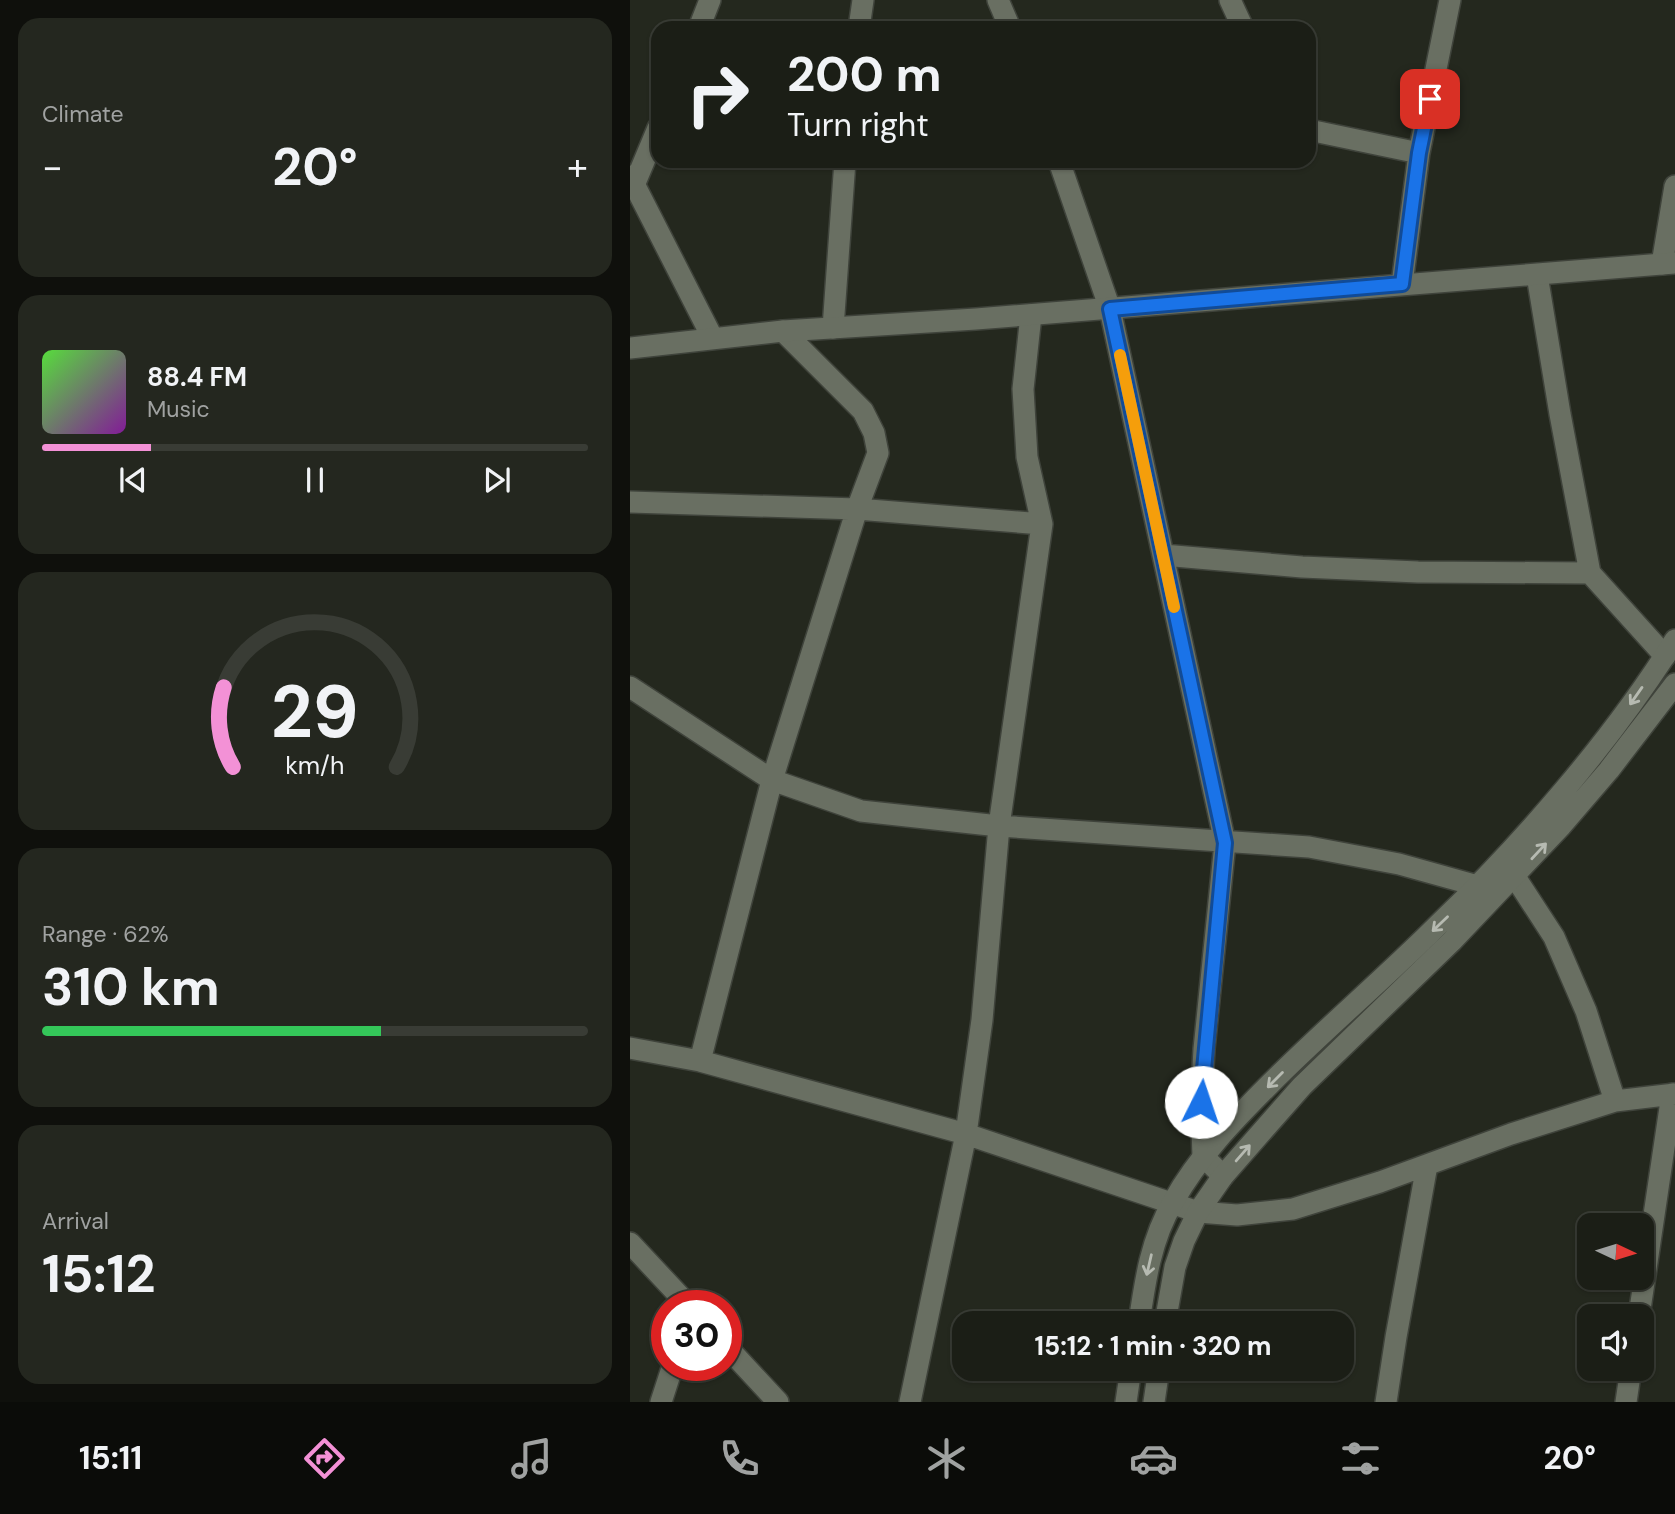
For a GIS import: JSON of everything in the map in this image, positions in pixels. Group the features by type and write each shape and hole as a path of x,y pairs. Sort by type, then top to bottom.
{"street":[{"path":"702,21 710,0"},
{"path":"860,21 863,0"},
{"path":"998,0 1007,21"},
{"path":"1230,0 1240,21"},
{"path":"1402,284 1419,153 1450,0"},
{"path":"1316,131 1419,153"},
{"path":"651,142 633,179 712,337"},
{"path":"833,328 844,168"},
{"path":"1061,168 1110,309 1225,843 1201,1102 1203,1156 1223,1176"},
{"path":"630,348 783,331 1110,309 1669,264 1675,186"},
{"path":"1141,1311 1153,1245 1172,1202 1203,1156 1277,1077 1478,886 1592,754 1670,648 1590,573 1537,275"},
{"path":"910,1402 967,1134 982,1020 999,826 1042,524 1027,457 1023,388 1031,314"},
{"path":"700,1061 772,780 857,509 878,453 874,432 863,411 783,331"},
{"path":"630,502 857,509 1042,524"},
{"path":"1163,555 1418,572 1590,573"},
{"path":"630,687 772,780 861,811 999,826 1309,848 1399,864 1478,886"},
{"path":"1167,1311 1175,1267 1184,1241 1198,1212 1223,1176 1302,1086 1515,877 1674,689"},
{"path":"1515,877 1554,937 1586,1011 1615,1101"},
{"path":"630,1048 700,1061 967,1134 1198,1212 1237,1215 1293,1209 1615,1101 1674,1094 1641,1304"},
{"path":"1386,1402 1427,1165"},
{"path":"630,1243 674,1290"},
{"path":"742,1363 778,1402"},
{"path":"661,1402 668,1381"},
{"path":"1126,1402 1129,1381"},
{"path":"1154,1402 1157,1381"},
{"path":"1626,1402 1629,1381"}],"slow traffic":[{"path":"1120,355 1174,607"}],"route":[{"path":"1201,1102 1225,843 1110,309 1402,284 1419,153 1430,99"}]}
